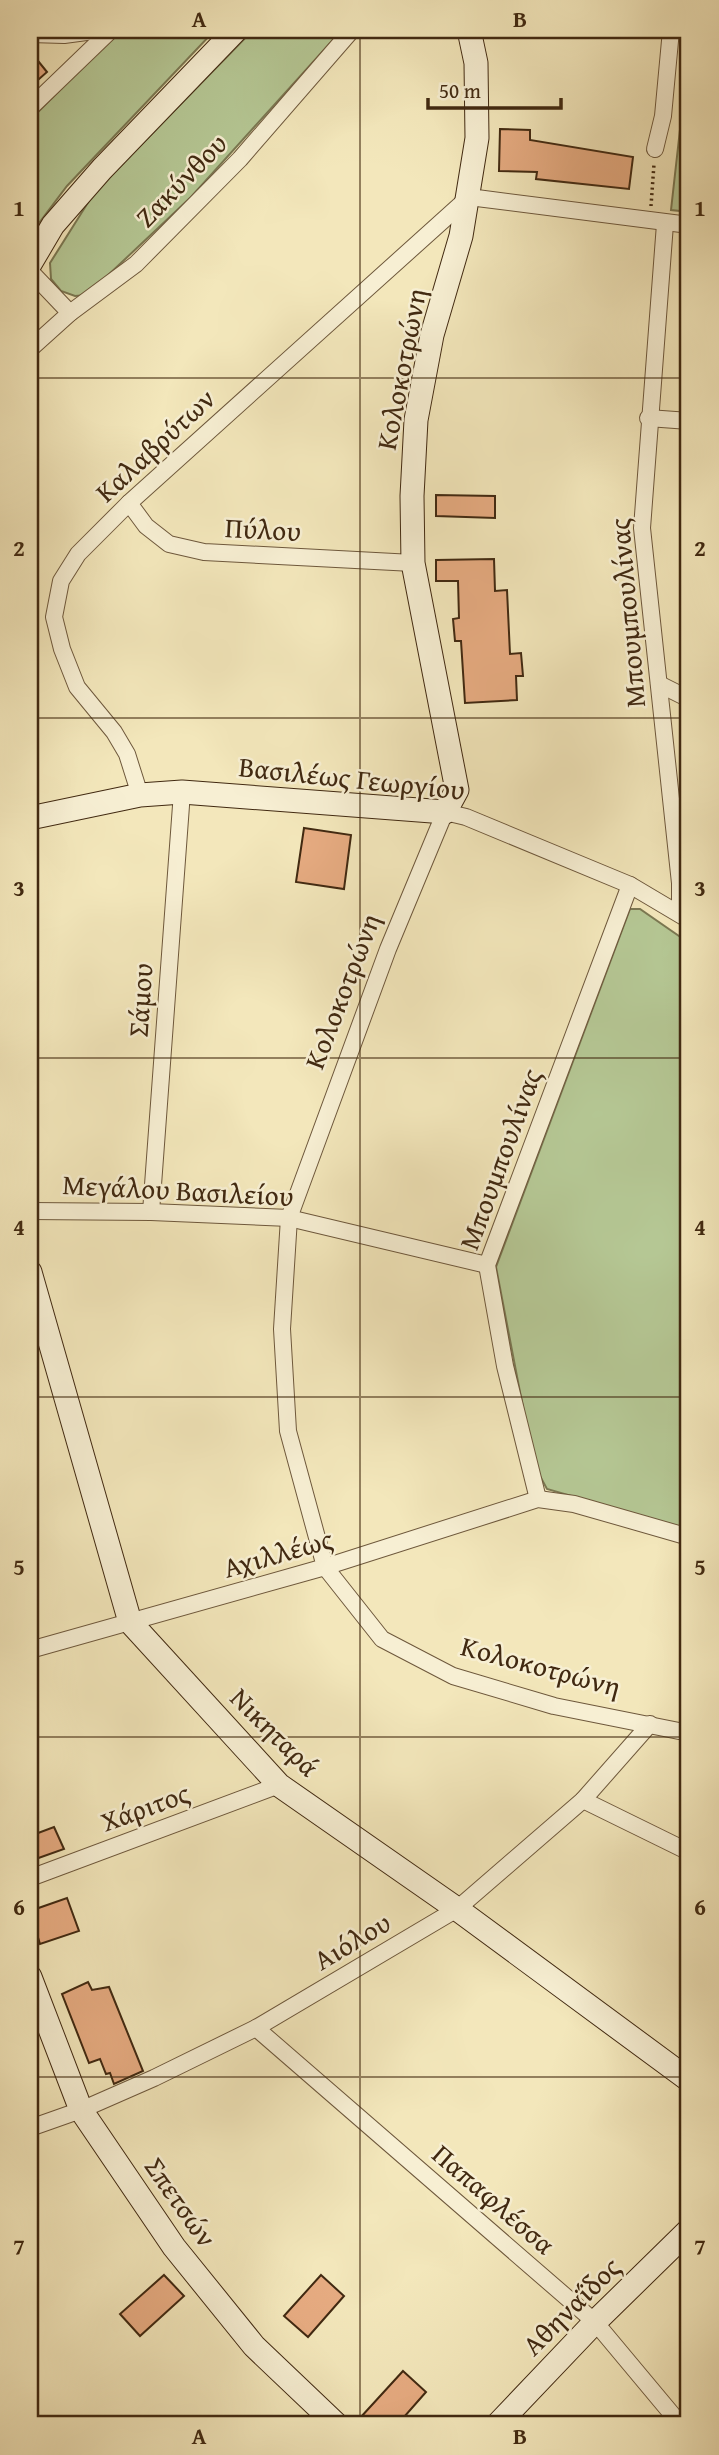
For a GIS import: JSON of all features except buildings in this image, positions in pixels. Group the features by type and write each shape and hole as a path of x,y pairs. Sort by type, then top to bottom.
{"street":[{"path":"30,34 64,35 101,30"},
{"path":"30,108 111,30"},
{"path":"30,264 53,225 102,169 236,30"},
{"name":"Ζακύνθου","path":"30,349 70,313 136,264 240,159 352,30"},
{"name":"Κολοκοτρώνη","path":"469,30 476,63 477,138 461,236 432,335 416,420 412,496 413,563 457,789 388,949 289,1219 282,1329 288,1432 325,1567 382,1639 453,1676 554,1706 689,1733"},
{"path":"655,149 663,116 671,30"},
{"path":"469,197 689,225"},
{"name":"Καλαβρύτων","path":"140,795 127,754 114,732 77,687 62,649 54,617 61,581 78,554 129,503 469,197"},
{"name":"Μπουμπουλίνας","path":"657,223 642,528 685,917"},
{"path":"30,271 70,313"},
{"path":"648,418 689,421"},
{"name":"Πύλου","path":"129,503 146,526 169,544 204,552 413,563"},
{"path":"660,684 689,699"},
{"name":"Βασιλέως Γεωργίου","path":"30,818 140,795 182,792 445,812 466,817 630,885 685,917"},
{"name":"Σάμου","path":"151,1212 182,792"},
{"name":"Μπουμπουλίνας","path":"538,1500 505,1366 487,1265 630,885"},
{"name":"Μεγάλου Βασιλείου","path":"30,1211 151,1212 289,1219 487,1265"},
{"name":"Νικηταρά","path":"30,1272 130,1622 279,1785 457,1909 689,2080"},
{"path":"538,1500 575,1504 689,1537"},
{"name":"Αχιλλέως","path":"30,1650 325,1567 538,1500"},
{"name":"Αιόλου","path":"30,2128 155,2078 257,2028 457,1909 583,1800 650,1724"},
{"name":"Χάριτος","path":"30,1878 279,1785"},
{"path":"583,1800 689,1852"},
{"name":"Σπετσών","path":"30,1977 81,2109 174,2247 254,2346 337,2425"},
{"name":"Παπαφλέσσα","path":"257,2028 595,2322 681,2425"},
{"name":"Αθηναΐδος","path":"497,2425 595,2322 689,2230"}],"path":[{"path":"655,149 657,223"}],"green space":[{"path":"120,30 215,30 67,186 30,235 30,120"},
{"path":"253,30 342,30 191,197 87,295 75,296 61,291 51,279 50,263 94,193"},
{"path":"689,49 689,212 671,210"},
{"path":"630,909 640,909 689,943 689,1530 547,1489 534,1465 496,1267"}]}
